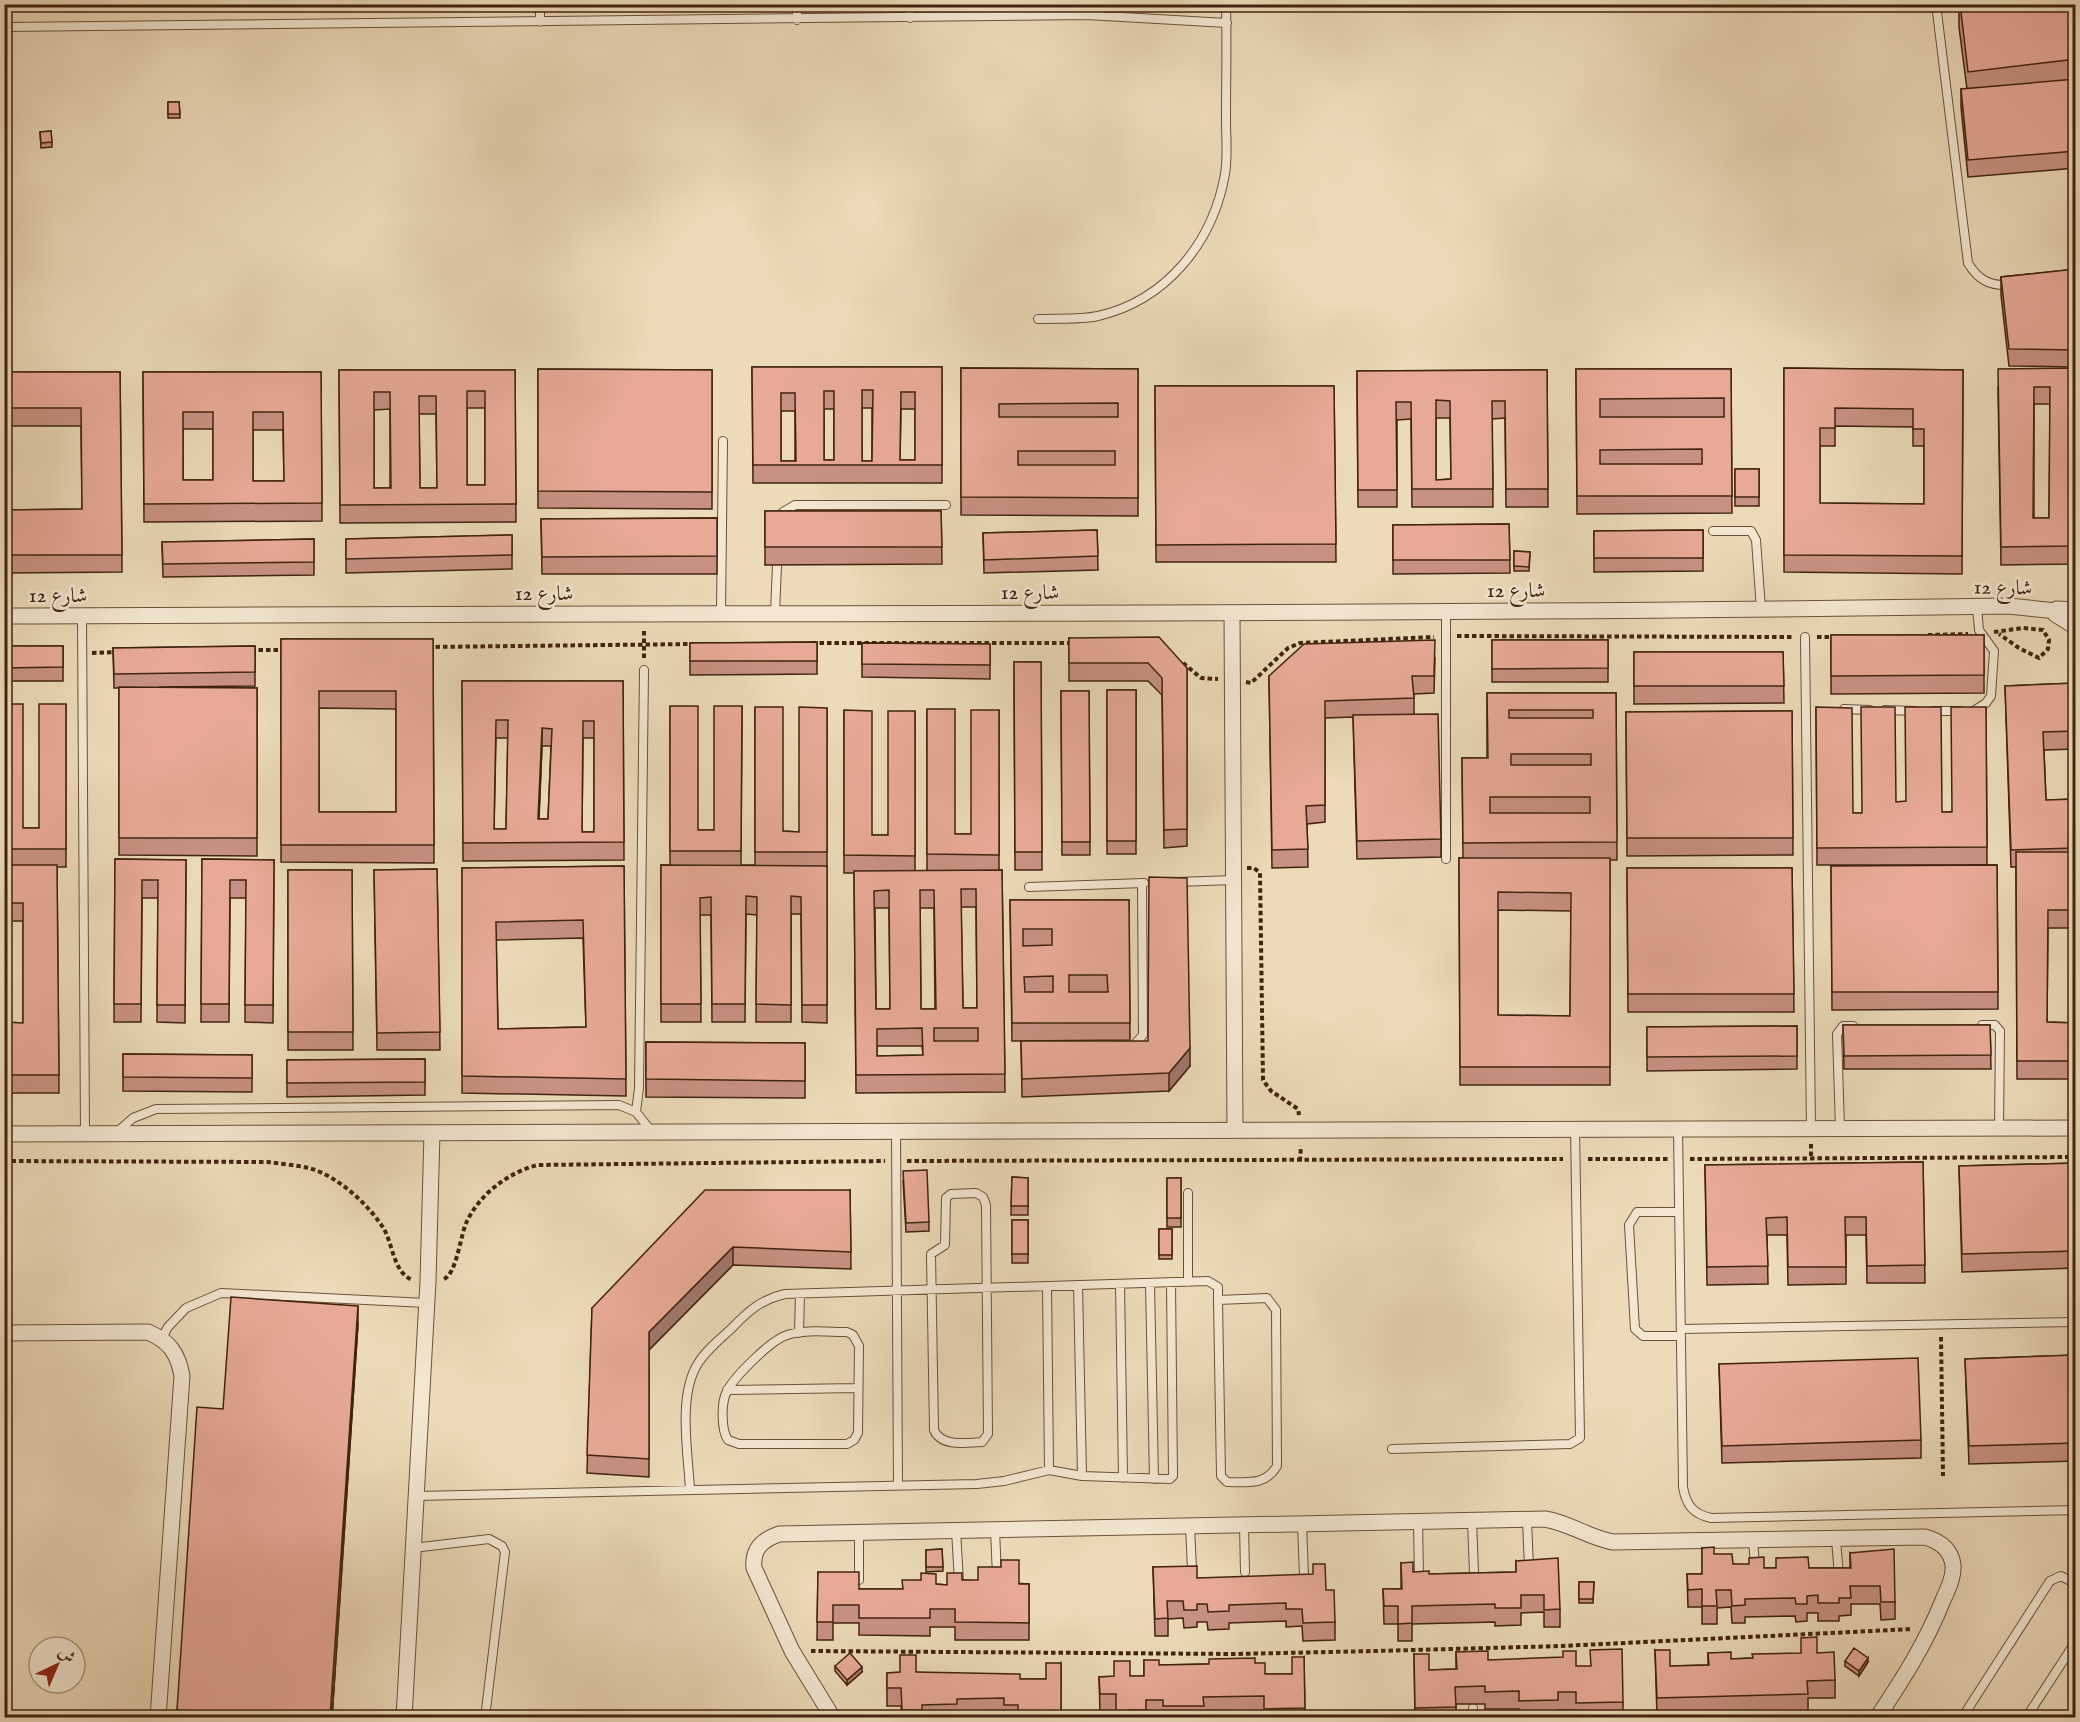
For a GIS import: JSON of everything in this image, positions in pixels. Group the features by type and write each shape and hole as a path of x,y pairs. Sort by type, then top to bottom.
{"street":[{"name":"شارع 12","path":"4,616 722,612 1232,614 1977,607 2076,610"},
{"name":"شارع 12","path":"2055,611 2057,616 2076,627"},
{"path":"1232,614 1235,1130"},
{"path":"4,1134 2076,1128"},
{"path":"404,1718 428,1281 432,1132"},
{"path":"4,1333 140,1332 162,1338 180,1361 182,1376 158,1718"},
{"path":"833,1718 792,1651 754,1568 753,1558 758,1546 767,1538 779,1534 1527,1520 1557,1521 1590,1536 1613,1542 1925,1537 1943,1545 1949,1552 1953,1571 1932,1628 1906,1676 1877,1718"}],"lane":[{"path":"540,4 540,22"},
{"path":"797,4 797,20"},
{"path":"910,4 910,18"},
{"path":"1087,15 1114,4"},
{"path":"1038,319 1097,316 1129,305 1159,288 1176,272 1204,237 1218,205 1226,172 1227,4"},
{"path":"1936,4 1968,263 1980,278 1988,283 2018,285"},
{"path":"4,27 1087,15 1227,23"},
{"path":"722,612 723,441"},
{"path":"777,529 780,515 795,505 946,505"},
{"path":"1713,531 1752,531 1756,540 1761,609"},
{"path":"775,613 777,565"},
{"path":"1844,709 1971,712 1979,709 1986,703 1993,687 1994,651 1978,625 1977,607"},
{"path":"1446,611 1446,859"},
{"path":"82,616 85,1134"},
{"path":"1805,637 1810,1128"},
{"path":"636,1112 639,1088 644,670"},
{"path":"1165,882 1234,873"},
{"path":"1123,1048 1131,1047 1143,1035 1142,883"},
{"path":"1029,887 1153,883"},
{"path":"1969,1025 1995,1025 2001,1031 1999,1128"},
{"path":"1840,1128 1837,1034 1843,1026 1858,1026"},
{"path":"116,1134 133,1118 156,1109 619,1105 636,1112 652,1132"},
{"path":"1392,1449 1578,1442 1581,1434 1575,1128"},
{"path":"1678,1128 1683,1487 1690,1508 1700,1515 1711,1518 2076,1510"},
{"path":"896,1131 898,1485"},
{"path":"976,1193 983,1197 986,1205 988,1434 985,1440 945,1442 938,1438 934,1430 932,1290 931,1254 933,1250 944,1247 946,1242 946,1198 951,1194 976,1193"},
{"path":"1188,1193 1188,1282"},
{"path":"1679,1212 1636,1212 1629,1225 1635,1329 1643,1336 1941,1324 2076,1322"},
{"path":"690,1489 686,1398 697,1364 759,1303 772,1297 800,1294 1208,1281 1216,1284 1218,1300 1221,1476 1227,1482 1257,1483 1272,1474 1279,1458 1276,1310 1267,1298 1218,1300"},
{"path":"416,1496 991,1483 1049,1470 1082,1476 1170,1479 1173,1476 1171,1282"},
{"path":"1150,1283 1154,1479"},
{"path":"1120,1284 1123,1478"},
{"path":"1078,1285 1082,1476"},
{"path":"1047,1286 1049,1470"},
{"path":"162,1338 168,1327 186,1308 221,1293 426,1303"},
{"path":"799,1333 800,1294"},
{"path":"847,1332 853,1335 859,1346 857,1437 847,1444 733,1443 728,1440 724,1430 724,1400 727,1390 771,1344 789,1334 799,1333 847,1332"},
{"path":"727,1390 858,1388"},
{"path":"1527,1520 1529,1570"},
{"path":"1472,1521 1473,1574"},
{"path":"1418,1522 1419,1576"},
{"path":"1302,1524 1304,1575"},
{"path":"1244,1525 1245,1572"},
{"path":"1190,1526 1192,1569"},
{"path":"956,1530 959,1582"},
{"path":"995,1530 998,1583"},
{"path":"859,1532 859,1580"},
{"path":"413,1548 489,1539 502,1546 505,1552 485,1718"},
{"path":"1836,1539 1839,1578"},
{"path":"1753,1540 1756,1573"},
{"path":"1962,1718 2050,1581 2061,1576 2076,1584"},
{"path":"2026,1718 2075,1643"},
{"path":"1473,1708 1473,1718"}],"path":[{"path":"644,614 644,670"},
{"path":"1923,635 1982,634 2023,628 2043,630 2049,640 2048,649 2039,658 1996,632"},
{"path":"1174,656 1201,678 1251,683 1288,648 1300,643 1446,636 1840,637"},
{"path":"804,643 1076,643"},
{"path":"417,648 698,644"},
{"path":"250,650 297,649"},
{"path":"82,653 130,652"},
{"path":"1234,873 1254,868 1260,873 1263,1080 1271,1091 1299,1109 1302,1130 1300,1161"},
{"path":"4,1161 268,1162 311,1169 338,1182 372,1213 385,1231 402,1272 410,1280 442,1281 450,1277 459,1240 467,1220 479,1202 496,1185 521,1169 537,1165 896,1161 2076,1157"},
{"path":"1941,1324 1943,1476"},
{"path":"792,1651 1235,1654 1376,1652 1562,1646 1932,1628"}],"building":[{"path":"1960,4 2076,4 2076,59 1968,72"},
{"path":"2076,79 2076,151 1968,160 1961,89"},
{"path":"168,102 179,102 180,114 168,114"},
{"path":"51,131 52,142 41,143 40,132"},
{"path":"2076,269 2076,350 2009,349 2001,277"},
{"path":"752,367 942,367 942,465 753,465","holes":["862,390 873,390 872,461 862,461","824,391 834,391 834,460 824,460","901,392 915,392 915,460 900,460","781,393 795,393 796,461 781,461"]},
{"path":"961,368 1138,369 1138,498 961,497","holes":["1118,403 1118,417 999,417 999,404","1018,451 1115,451 1115,465 1018,465"]},
{"path":"1784,368 1963,370 1962,556 1784,555","holes":["1835,408 1913,409 1913,429 1924,429 1924,504 1820,503 1820,428 1835,428"]},
{"path":"2076,368 2076,546 2001,547 1998,369","holes":["2034,387 2050,387 2049,518 2033,518"]},
{"path":"538,369 712,370 712,492 538,491"},
{"path":"1576,369 1731,369 1732,496 1577,496","holes":["1724,398 1724,417 1600,417 1600,399","1702,449 1702,464 1600,464 1600,450"]},
{"path":"339,370 515,370 516,504 340,505","holes":["467,391 485,391 485,485 467,485","374,392 390,392 391,488 374,488","419,396 436,396 437,488 420,488"]},
{"path":"1547,370 1548,489 1506,489 1505,401 1492,401 1493,489 1412,489 1411,402 1396,402 1397,490 1358,490 1357,371","holes":["1436,400 1450,401 1451,479 1436,480"]},
{"path":"4,372 120,372 122,555 4,555 4,510 82,509 81,408 4,408"},
{"path":"143,372 321,372 322,503 144,504","holes":["183,412 213,412 213,480 183,480","253,412 283,412 284,481 253,481"]},
{"path":"1155,386 1334,386 1336,544 1156,545"},
{"path":"1735,469 1759,469 1759,497 1735,497"},
{"path":"765,511 941,511 942,547 765,547"},
{"path":"717,518 717,556 542,557 541,519"},
{"path":"1509,524 1510,560 1393,560 1393,525"},
{"path":"1097,530 1098,556 984,560 983,533"},
{"path":"1703,530 1703,558 1594,558 1594,531"},
{"path":"512,535 512,555 346,559 346,539"},
{"path":"314,539 314,562 163,564 162,542"},
{"path":"1514,551 1530,552 1529,567 1514,566"},
{"path":"1831,635 1984,635 1984,675 1831,676"},
{"path":"1159,637 1187,668 1187,829 1164,830 1162,678 1148,663 1069,663 1069,638"},
{"path":"281,639 433,639 434,845 281,845","holes":["319,691 396,691 396,812 319,812"]},
{"path":"1435,640 1434,676 1412,676 1414,698 1325,701 1325,805 1306,806 1308,849 1272,850 1269,676 1304,644"},
{"path":"1492,640 1608,640 1608,668 1492,669"},
{"path":"817,642 817,661 690,661 690,643"},
{"path":"862,643 990,644 990,665 862,664"},
{"path":"4,646 63,646 63,667 4,668"},
{"path":"255,646 255,672 114,674 113,648"},
{"path":"1634,652 1783,652 1784,686 1634,686"},
{"path":"1014,662 1041,662 1042,852 1015,852"},
{"path":"462,681 623,681 624,842 463,843","holes":["496,720 508,720 506,829 494,829","583,721 594,721 594,832 582,832","542,728 552,729 548,819 538,819"]},
{"path":"2076,683 2076,731 2043,732 2046,800 2076,799 2076,848 2011,850 2005,686"},
{"path":"119,687 257,688 257,838 119,838"},
{"path":"1107,690 1136,690 1136,841 1107,841"},
{"path":"1061,691 1089,691 1090,842 1062,842"},
{"path":"1487,693 1616,693 1617,842 1463,843 1462,758 1488,758","holes":["1509,710 1593,710 1593,718 1509,718","1511,754 1591,754 1591,765 1511,765","1490,797 1590,797 1590,813 1490,813"]},
{"path":"4,704 23,704 23,828 39,828 39,704 66,704 66,849 4,849"},
{"path":"670,706 698,706 698,830 714,830 714,706 742,706 741,851 670,851"},
{"path":"755,707 783,707 783,831 799,832 799,707 827,708 827,852 755,852"},
{"path":"1816,707 1852,708 1853,813 1862,813 1861,707 1895,707 1896,802 1906,801 1905,707 1941,707 1942,812 1952,812 1951,707 1986,707 1987,847 1817,848"},
{"path":"927,709 955,709 955,834 971,834 971,710 999,710 999,855 927,854"},
{"path":"844,710 872,711 872,835 888,835 888,711 915,711 915,856 844,855"},
{"path":"1792,711 1793,838 1627,838 1626,712"},
{"path":"1438,714 1441,839 1357,841 1353,715"},
{"path":"2016,852 2076,852 2076,910 2048,910 2047,1022 2076,1023 2076,1061 2017,1061"},
{"path":"1459,858 1610,858 1610,1067 1460,1067","holes":["1498,892 1571,893 1570,1016 1498,1015"]},
{"path":"115,859 186,860 185,1005 157,1005 158,880 142,880 141,1004 114,1004"},
{"path":"202,859 274,860 273,1005 245,1005 246,880 230,880 229,1004 201,1004"},
{"path":"4,865 57,865 59,1075 4,1075 4,1022 23,1023 23,903 4,903"},
{"path":"661,865 827,866 827,1005 802,1005 801,897 791,896 791,1005 756,1004 757,897 746,896 745,1004 712,1004 711,897 700,898 701,1004 661,1004"},
{"path":"1997,865 1998,992 1832,992 1831,866"},
{"path":"624,866 626,1079 462,1076 462,868","holes":["583,920 586,1027 498,1029 496,922"]},
{"path":"1627,868 1792,868 1794,994 1628,994"},
{"path":"437,869 440,1032 377,1033 374,870"},
{"path":"288,870 352,870 353,1032 288,1032"},
{"path":"1002,870 1005,1074 856,1075 854,871","holes":["961,889 976,889 977,1008 963,1008","889,890 890,1009 876,1009 874,891","920,890 934,890 936,1009 921,1009","922,1028 923,1055 877,1056 877,1029","934,1028 978,1028 978,1041 934,1041"]},
{"path":"1149,877 1187,878 1190,1048 1169,1073 1022,1079 1021,1041 1148,1041"},
{"path":"1010,900 1129,900 1130,1023 1012,1023","holes":["1023,929 1052,929 1052,945 1023,946","1069,975 1107,975 1108,992 1069,992","1053,976 1053,992 1025,992 1024,977"]},
{"path":"1843,1025 1990,1025 1991,1055 1844,1056"},
{"path":"1797,1026 1797,1056 1647,1057 1647,1027"},
{"path":"646,1042 805,1043 805,1081 646,1079"},
{"path":"123,1054 252,1055 252,1078 123,1077"},
{"path":"425,1059 425,1082 287,1083 287,1060"},
{"path":"1923,1162 1925,1265 1867,1266 1866,1217 1845,1217 1846,1267 1788,1267 1787,1217 1766,1218 1768,1266 1707,1267 1705,1165"},
{"path":"2076,1163 2076,1251 1962,1254 1959,1166"},
{"path":"927,1170 929,1222 906,1223 903,1171"},
{"path":"1012,1177 1028,1178 1028,1206 1011,1206"},
{"path":"1167,1178 1181,1178 1181,1218 1167,1218"},
{"path":"705,1190 850,1190 851,1252 733,1247 649,1332 649,1459 587,1455 592,1308"},
{"path":"1012,1220 1028,1220 1028,1254 1012,1254"},
{"path":"1159,1229 1172,1229 1172,1255 1159,1255"},
{"path":"231,1297 358,1306 330,1718 191,1718 191,1711 177,1710 197,1407 223,1409"},
{"path":"2076,1355 2076,1443 1969,1446 1965,1359"},
{"path":"1918,1358 1921,1440 1722,1446 1719,1364"},
{"path":"1714,1547 1714,1554 1732,1554 1733,1564 1749,1564 1749,1558 1764,1557 1764,1568 1776,1568 1776,1558 1808,1557 1809,1568 1851,1568 1850,1553 1894,1549 1895,1602 1881,1602 1880,1586 1850,1586 1851,1598 1839,1598 1839,1603 1818,1603 1818,1595 1807,1596 1807,1604 1796,1604 1795,1598 1745,1599 1745,1605 1732,1606 1731,1590 1716,1590 1717,1606 1702,1606 1702,1589 1688,1590 1687,1574 1702,1574 1702,1548"},
{"path":"942,1549 943,1567 926,1567 926,1550"},
{"path":"1558,1558 1560,1609 1544,1610 1544,1595 1521,1595 1521,1608 1495,1608 1495,1604 1412,1606 1412,1623 1398,1624 1398,1606 1384,1606 1383,1589 1402,1589 1401,1563 1413,1562 1413,1572 1429,1571 1429,1574 1516,1572 1516,1561"},
{"path":"1001,1560 1019,1560 1019,1584 1029,1584 1029,1623 955,1622 955,1609 930,1609 930,1618 859,1618 859,1605 833,1605 833,1622 817,1622 818,1572 859,1572 859,1589 903,1589 902,1580 921,1580 921,1573 936,1574 936,1584 947,1585 947,1573 962,1573 962,1580 978,1580 978,1567 1001,1567"},
{"path":"1313,1564 1325,1564 1326,1590 1334,1590 1335,1622 1303,1623 1302,1609 1286,1609 1286,1603 1229,1605 1229,1611 1208,1612 1207,1604 1197,1604 1197,1610 1184,1610 1183,1601 1167,1601 1168,1618 1155,1619 1153,1567 1197,1566 1197,1578 1313,1574"},
{"path":"1579,1582 1594,1582 1593,1599 1579,1599"},
{"path":"1817,1637 1817,1653 1834,1652 1835,1680 1807,1681 1808,1694 1657,1698 1655,1650 1670,1650 1670,1666 1709,1665 1708,1653 1731,1652 1731,1659 1753,1658 1752,1654 1801,1653 1801,1638"},
{"path":"1854,1648 1868,1658 1859,1671 1845,1661"},
{"path":"1622,1649 1623,1702 1576,1703 1576,1692 1558,1692 1558,1700 1519,1701 1519,1691 1485,1692 1485,1686 1455,1687 1456,1707 1415,1708 1414,1654 1429,1654 1429,1670 1457,1669 1456,1652 1488,1651 1488,1660 1563,1657 1563,1651 1576,1651 1576,1666 1591,1666 1590,1650"},
{"path":"850,1653 862,1667 847,1680 835,1666"},
{"path":"900,1655 916,1655 916,1672 1020,1674 1020,1679 1046,1679 1046,1663 1061,1663 1061,1714 1018,1712 1018,1705 1004,1705 1004,1698 957,1699 957,1704 922,1705 922,1710 902,1710 901,1688 887,1688 887,1673 900,1672"},
{"path":"1292,1657 1304,1657 1305,1708 1264,1709 1264,1696 1203,1697 1204,1706 1163,1706 1163,1700 1146,1700 1146,1710 1128,1710 1128,1715 1116,1715 1116,1694 1100,1694 1099,1677 1114,1676 1114,1661 1130,1661 1130,1676 1144,1676 1144,1660 1159,1660 1159,1665 1209,1664 1209,1659 1255,1658 1255,1663 1265,1663 1265,1674 1292,1674"},
{"path":"1519,1715 1535,1715 1535,1718 1519,1718"},
{"path":"1541,1715 1557,1715 1557,1718 1541,1718"}]}
